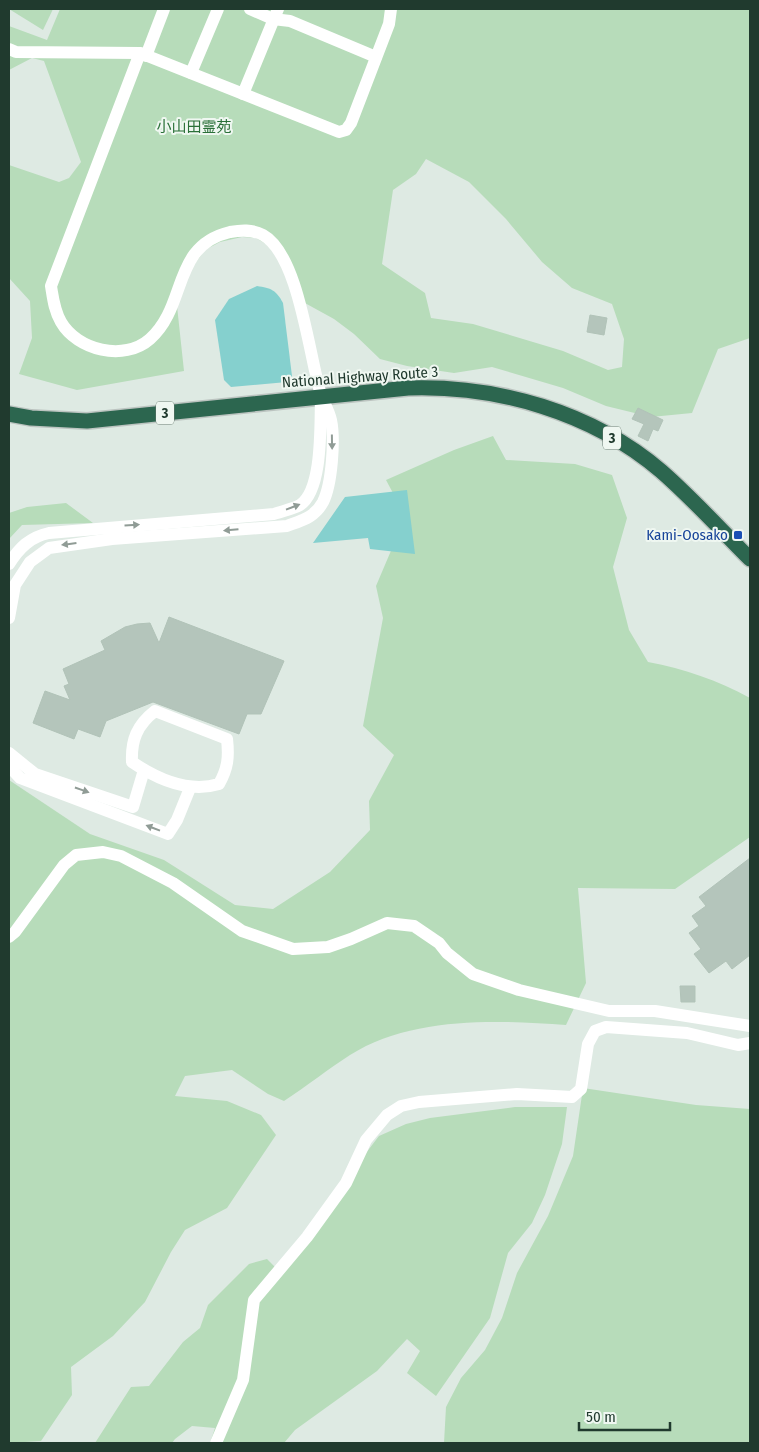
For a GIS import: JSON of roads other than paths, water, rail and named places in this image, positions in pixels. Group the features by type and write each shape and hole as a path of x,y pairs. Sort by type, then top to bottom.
{"highway":[{"name":"National Highway Route 3","path":"9,414 39,419 87,421 321,395 408,388 470,390 533,403 578,420 624,445 660,471 750,559"}],"street":[{"path":"9,618 16,585 30,562 49,548 112,539 287,526 314,516 324,501 328,488 332,453 331,420 321,395 290,270 280,249 264,235 250,230 238,230 211,238 197,250 184,270 172,305 163,324 149,340 133,349 112,351 93,348 72,337 61,322 53,304 51,286 56,268 143,55 164,9"},
{"path":"191,74 218,9"},
{"path":"250,9 276,14 376,57"},
{"path":"9,49 16,52 143,55 339,132 346,130 351,123 389,24 391,9"},
{"path":"243,94 276,14"},
{"path":"9,564 17,550 36,536 49,533 274,514 301,504 311,490 317,470 321,395"},
{"path":"155,711 226,739 229,754 226,770 219,784 204,789 190,788 144,770 132,762 132,746 136,731 155,711"},
{"path":"9,753 35,774 133,807 144,770"},
{"path":"9,766 20,778 168,834 177,820 190,788"},
{"path":"9,937 15,932 64,865 76,855 103,852 121,856 173,883 242,931 293,949 328,947 352,939 387,923 414,926 439,943 473,974 518,990 609,1011 655,1011 750,1026"},
{"path":"216,1443 243,1380 254,1300 307,1237 346,1183 366,1140 387,1115 401,1106 419,1102 517,1094 572,1097 581,1089 588,1044 596,1031 606,1027 687,1033 738,1045 750,1043"}],"water":[{"path":"257,286 273,290 283,303 292,376 287,382 231,387 224,380 215,320 229,299"},
{"path":"407,490 415,554 370,549 368,538 313,543 345,497"}],"place":[{"name":"Kami-Oosako","path":"738,535"}],"park label":[{"name":"小山田霊苑","path":"194,127"}]}
